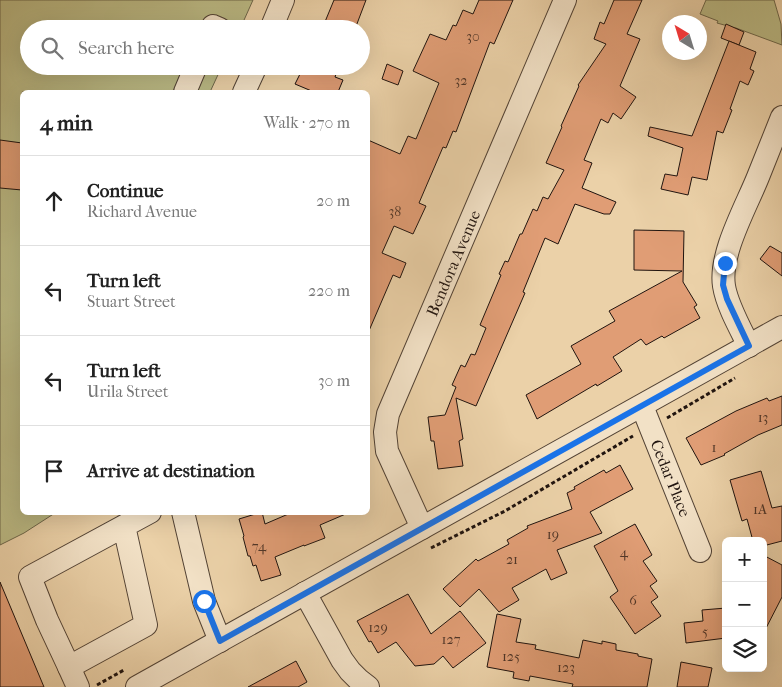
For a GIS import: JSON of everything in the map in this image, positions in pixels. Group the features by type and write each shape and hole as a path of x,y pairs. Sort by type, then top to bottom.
{"street":[{"path":"276,20 284,0"},
{"name":"Bendora Avenue","path":"422,528 387,451 384,432 388,414 565,0"},
{"path":"186,90 192,75"},
{"path":"245,90 252,75"},
{"path":"749,346 727,299 723,285 725,263 733,234 782,117"},
{"path":"137,687 782,327"},
{"name":"Cedar Place","path":"642,406 700,551"},
{"path":"78,687 47,620 30,577 146,515"},
{"path":"184,515 204,601 220,641"},
{"path":"69,667 146,625 124,526"},
{"path":"304,594 342,660 350,671 368,687"}],"shaded area":[{"path":"0,0 253,0 244,20 20,20 20,75 218,75 211,90 20,90 20,515 52,515 24,533 0,545"},
{"path":"706,0 774,0 781,24 782,45 717,23 718,21 707,17 707,15 700,14"}],"building":[{"path":"334,0 366,0 358,20 326,20"},
{"path":"479,0 513,0 494,44 490,42 456,132 453,131 446,148 443,147 419,203 426,206 413,234 394,226 382,253 406,263 400,278 393,275 370,328 370,141 400,154 408,136 416,139 439,83 413,71 430,34 446,40 453,25 456,26 463,10 473,14"},
{"path":"614,0 642,0 627,34 640,39 620,86 636,97 621,119 613,113 608,123 601,119 584,160 592,163 582,188 616,202 610,214 604,214 575,204 558,244 545,238 523,292 525,293 476,406 456,398 463,439 459,441 463,466 438,469 434,441 431,441 428,417 445,415 456,387 452,385 461,365 465,367 471,354 475,355 486,328 480,325 505,261 508,262 533,209 537,211 543,197 548,199 564,170 546,163 578,85 606,44 594,39 600,22 604,24"},
{"path":"726,24 744,32 739,45 721,38"},
{"path":"729,41 756,52 750,69 754,71 748,85 740,81 723,133 717,131 707,180 692,177 688,195 661,189 665,174 677,176 683,148 648,136 650,127 692,136"},
{"path":"387,64 403,71 398,85 382,79"},
{"path":"300,75 336,75 335,77 343,80 339,90 309,90 295,84"},
{"path":"0,140 20,143 20,190 0,188"},
{"path":"634,230 684,231 683,282 697,305 694,307 700,318 664,338 662,336 646,345 641,339 613,357 622,371 537,419 526,395 581,364 571,346 615,321 609,311 682,271 634,270"},
{"path":"770,246 782,253 782,276 760,259"},
{"path":"782,396 782,425 758,435 725,455 701,465 686,438 736,411 767,398 769,401"},
{"path":"620,465 633,489 590,512 602,533 557,550 567,573 551,580 546,569 512,588 519,600 499,612 479,589 460,607 443,589 476,559 478,561 509,544 507,540 528,528 527,526 572,509 567,493 604,470 606,473"},
{"path":"761,471 772,508 782,506 782,541 767,545 767,537 752,537 747,519 742,521 730,480"},
{"path":"252,515 263,515 265,524 286,515 343,515 320,525 325,538 275,557 281,575 261,581 256,565 253,566 250,556 248,556 239,519"},
{"path":"635,524 652,555 643,561 657,581 650,586 658,597 651,602 661,616 635,634 610,597 618,591 594,546"},
{"path":"767,557 782,565 782,597 767,626"},
{"path":"0,582 44,687 0,687"},
{"path":"408,594 431,634 460,611 486,643 453,668 443,656 434,664 415,666 396,642 378,653 357,621"},
{"path":"722,608 722,638 686,643 684,623 703,621 702,610"},
{"path":"497,614 521,619 516,642 536,645 535,649 579,658 583,640 602,644 602,641 616,644 616,650 652,659 647,687 572,687 573,684 530,676 529,681 513,678 514,672 487,667"},
{"path":"296,661 307,682 298,687 248,687"},
{"path":"681,662 712,668 708,687 677,687"}],"route":[{"path":"204,601 220,641 749,346 727,299 723,285 725,263"}]}
